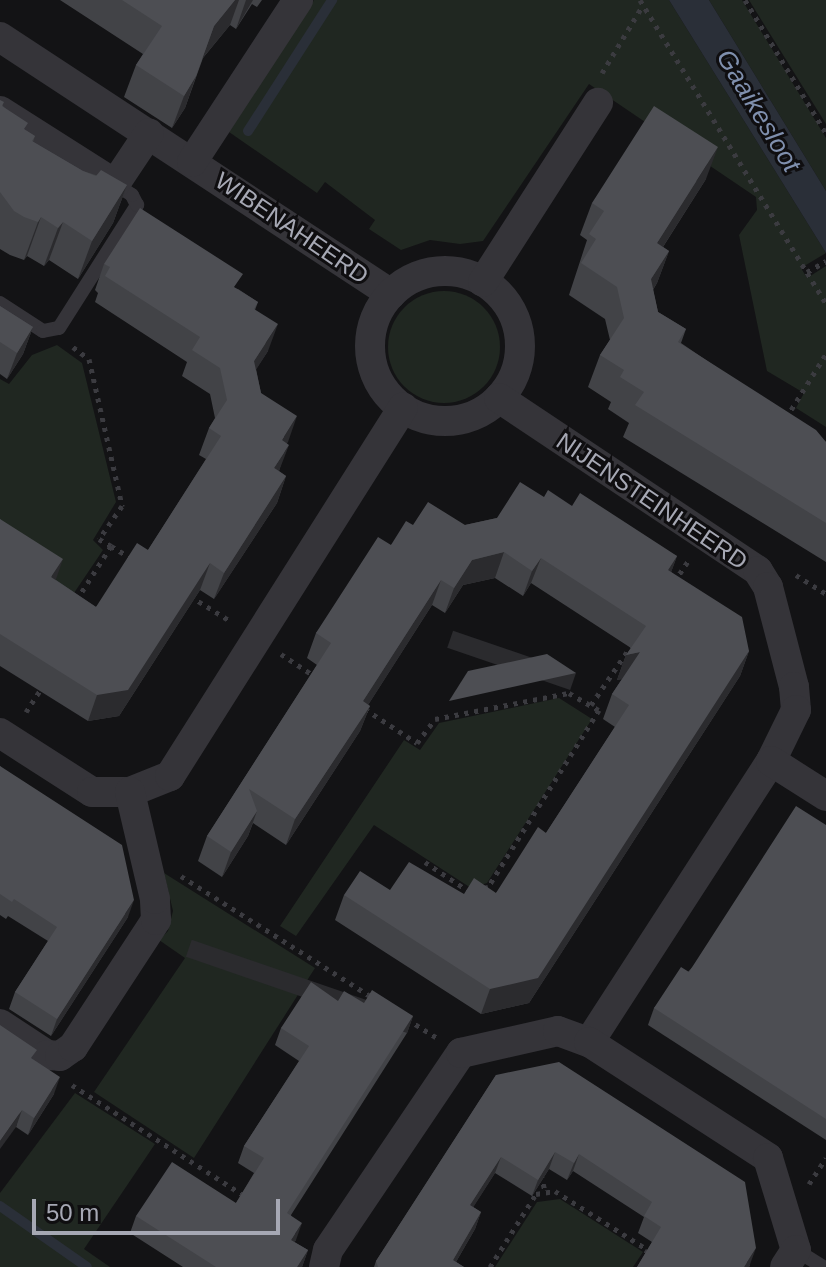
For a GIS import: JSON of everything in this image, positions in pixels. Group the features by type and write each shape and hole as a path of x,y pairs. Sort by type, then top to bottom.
{"street":[{"name":"WIBENAHEERD","path":"192,162 298,0"},
{"name":"WIBENAHEERD","path":"0,37 391,294"},
{"path":"483,282 598,103"},
{"path":"0,111 115,184 149,133"},
{"path":"435,272 468,275 483,282 507,305 519,336 516,369 499,398 477,413 453,421 435,421 403,408 378,381 370,345 379,309 403,283 435,272"},
{"name":"NIJENSTEINHEERD","path":"499,398 758,571 768,587 794,687 796,710 771,761 589,1042"},
{"path":"4,736 92,792 130,792 170,776 403,408"},
{"path":"771,761 826,796"},
{"path":"0,1024 47,1055 60,1056 73,1047 156,920 145,853 130,792"},
{"path":"324,1267 328,1250 461,1053 558,1031 589,1042 768,1158 791,1259"}],"lane":[{"path":"0,303 43,331 54,329 137,205 132,195 115,184"},
{"path":"791,1259 823,1267"}],"path":[{"path":"745,0 826,133"},
{"path":"598,103 595,84 641,2 826,303"},
{"path":"807,272 826,261"},
{"path":"54,329 89,359 122,506 99,539 136,561"},
{"path":"785,420 826,354"},
{"path":"670,588 705,537"},
{"path":"77,616 74,603 111,546"},
{"path":"184,592 329,685"},
{"path":"591,705 635,640"},
{"path":"4,736 48,678"},
{"path":"355,702 417,743 435,719 569,693 599,710 488,887 471,892 425,862"},
{"path":"145,853 382,1003"},
{"path":"395,1011 461,1053"},
{"path":"60,1056 56,1074 252,1200"},
{"path":"538,1164 545,1192"},
{"path":"490,1267 536,1194 555,1191 648,1250 642,1258"}],"shaded area":[{"path":"314,0 669,0 826,253 801,268 807,278 826,266 826,427 796,408 804,393 767,371 739,235 757,210 756,197 589,84 483,241 460,244 430,240 401,250 369,229 375,220 325,182 317,193 229,132"},
{"path":"709,0 742,0 826,138 826,191"},
{"path":"749,0 826,0 826,124 757,13"},
{"path":"444,291 465,296 483,308 495,326 500,347 495,368 483,386 465,398 444,403 423,398 405,386 393,368 388,347 393,326 405,308 423,296"},
{"path":"57,345 82,363 116,502 93,540 103,550 72,596 0,547 0,379 9,384 32,355"},
{"path":"559,698 592,719 487,883 471,888 374,825 296,936 280,926 404,740 420,750 439,723"},
{"path":"164,873 315,968 194,1158 94,1092 185,958 159,940 168,931 173,911"},
{"path":"75,1093 155,1144 84,1249 110,1267 0,1267 0,1193"},
{"path":"560,1199 643,1252 633,1267 495,1267 537,1202"}],"water":[{"name":"Gaaikesloot","path":"669,0 709,0 826,191 826,253"}],"building":[{"path":"122,0 235,0 214,26 196,76 184,96 136,65 162,26"},
{"path":"0,100 4,102 2,106 28,123 24,129 35,136 32,141 83,171 96,176 101,170 127,185 92,241 63,222 58,228 41,217 38,222 24,217 14,211 0,192"},
{"path":"654,106 718,147 657,243 669,251 651,279 658,312 686,329 678,342 816,430 826,442 826,523 635,405 644,392 620,377 624,370 600,355 624,318 617,287 581,263 596,239 589,234 604,211 592,203"},
{"path":"140,208 243,274 234,287 258,302 254,309 278,324 254,361 261,393 297,416 282,440 289,445 274,468 286,476 224,573 210,563 128,690 97,695 0,634 0,519 63,559 51,577 96,607 137,543 148,550 221,436 209,428 227,400 220,368 192,350 200,337 105,276 110,267 104,264"},
{"path":"0,306 33,327 17,353 0,342"},
{"path":"520,482 544,497 548,490 572,506 580,493 677,556 668,570 742,617 749,651 538,978 490,989 344,895 360,871 390,890 409,862 464,894 474,878 496,893 538,827 546,833 629,705 612,694 640,652 626,655 646,626 541,558 532,571 504,552 472,560 454,588 441,580 363,701 370,706 295,819 249,789 257,811 231,852 207,836 331,643 316,633 378,537 391,545 406,521 413,525 428,502 465,525 497,518"},
{"path":"547,654 576,673 449,701 468,671"},
{"path":"0,766 122,845 134,900 57,1019 15,992 57,927 14,899 12,902 0,894"},
{"path":"796,806 826,825 826,1119 654,1008 681,967 689,972"},
{"path":"311,982 338,1001 344,991 364,1003 372,990 413,1016 287,1213 302,1223 291,1240 308,1250 297,1267 216,1267 136,1216 172,1162 236,1203 264,1158 244,1146 309,1046 281,1028"},
{"path":"0,1025 37,1050 31,1058 60,1077 34,1118 22,1110 0,1141"},
{"path":"559,1062 745,1182 756,1248 744,1267 637,1267 661,1227 644,1216 652,1202 579,1154 574,1163 555,1152 538,1180 501,1157 470,1205 481,1212 453,1260 464,1267 378,1267 376,1261 496,1075"}],"waterway":[{"path":"248,131 332,0"},
{"path":"0,1206 87,1267"}]}
